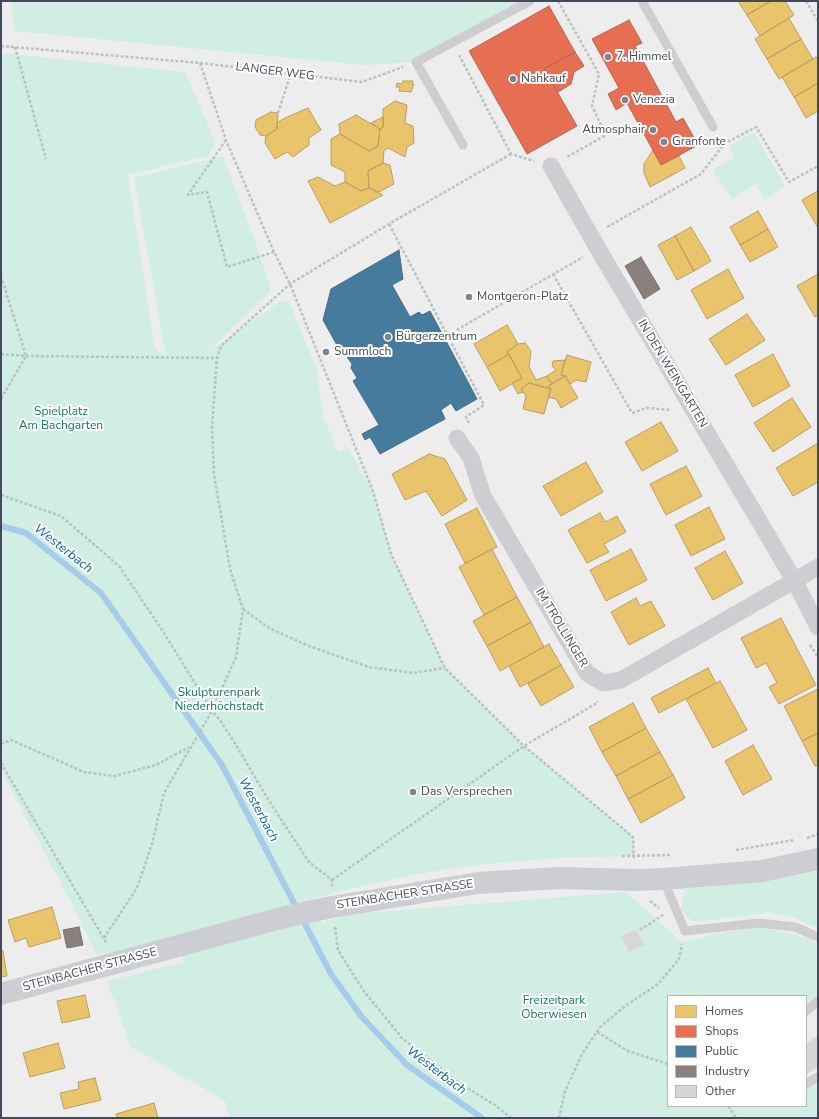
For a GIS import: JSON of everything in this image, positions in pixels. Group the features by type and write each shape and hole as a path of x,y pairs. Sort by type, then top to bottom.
{"main road":[{"name":"STEINBACHER STRASSE","path":"1,994 285,917 478,883 558,878 636,880 663,879 762,871 818,859"}],"street":[{"name":"IN DEN WEINGÄRTEN","path":"551,166 594,242 794,580 818,627"},
{"name":"IM TROLLINGER","path":"457,438 471,458 483,496 587,673 603,683"},
{"path":"603,683 621,680 818,566"}],"lane":[{"path":"463,145 416,62 530,1"},
{"path":"642,1 713,127"},
{"path":"663,879 686,931 758,923 795,927 818,937"},
{"path":"807,1010 818,1002"},
{"path":"807,1083 818,1077"}],"path":[{"path":"452,43 510,154 551,166 606,135 592,106 599,74 558,1"},
{"path":"806,1 818,21"},
{"name":"LANGER WEG","path":"1,46 200,63 362,82 416,62"},
{"path":"15,47 46,159"},
{"path":"200,63 226,140 274,252 290,284 372,491 391,554 445,668 524,746 632,837 636,880 650,901 666,914 640,930"},
{"path":"278,114 292,73"},
{"path":"448,335 554,274 594,242 701,174 724,144 756,127 789,182 818,166"},
{"path":"226,140 188,196 207,192 227,267 274,252"},
{"path":"104,938 137,888 152,844 164,793 190,746 212,711 236,657 243,608 230,570 214,474 212,427 217,358 221,346 290,284 389,224 510,154"},
{"path":"389,224 484,405"},
{"path":"554,274 632,413 647,408 655,408 670,410 674,416"},
{"path":"1,276 26,356 1,399"},
{"path":"1,354 26,356 217,358"},
{"path":"1,495 61,516 119,566 164,633 212,711 220,720 269,801 309,862 332,880"},
{"path":"243,608 269,628 309,646 369,667 413,673 445,668"},
{"path":"810,644 818,657"},
{"path":"511,1118 495,1105 459,1083 402,1038 363,990 338,950 324,909 332,880 524,746 597,703 603,683"},
{"path":"1,744 11,740 84,772 114,776 156,765 190,746"},
{"path":"1,764 104,938 114,963"},
{"path":"559,1118 565,1091 582,1054 600,1027 624,1007 658,984 679,959 686,931"},
{"path":"597,1032 628,1051 667,1064"},
{"path":"729,1107 736,1118"}],"green space":[{"path":"11,1 530,1 416,62 363,65 15,31"},
{"name":"Skulpturenpark Niederhöchstadt","path":"1,53 185,72 216,143 208,156 128,175 155,349 166,356 134,178 223,156 255,241 271,291 207,353 279,302 289,301 317,370 323,416 338,452 348,448 373,491 391,554 445,668 524,746 633,837 634,856 557,858 477,865 417,874 332,893 281,910 228,924 111,953 96,954 71,902 1,771"},
{"path":"754,132 785,186 765,199 756,184 732,199 713,169 734,158 729,146"},
{"path":"818,871 818,929 792,917 769,913 693,922 681,910 685,889 759,881"},
{"name":"Freizeitpark Oberwiesen","path":"626,892 681,942 757,926 805,937 818,944 818,996 807,1004 807,995 667,995 667,1107 807,1107 807,1089 818,1083 818,1118 230,1118 225,1101 131,1047 107,981 184,962 180,954 320,918 322,923 350,914"}],"building: Homes":[{"path":"738,1 771,1 747,15"},
{"path":"771,1 785,1 794,15 760,36 747,15"},
{"path":"789,18 801,39 767,59 755,39"},
{"path":"801,39 813,59 779,79 767,59"},
{"path":"816,57 818,60 818,83 794,97 782,77"},
{"path":"403,81 413,81 412,83 414,84 411,92 399,91 400,87 396,87 397,83 402,84"},
{"path":"818,83 818,111 806,118 794,97"},
{"path":"395,101 407,105 405,123 413,126 414,143 407,147 405,157 388,148 384,151 383,163 368,171 369,188 361,191 345,182 345,172 331,165 331,139 340,134 369,151 378,146 380,129 383,127 383,109"},
{"path":"308,108 321,130 309,138 309,145 293,157 287,152 275,159 265,143 266,136 277,129 278,122"},
{"path":"271,112 278,113 277,129 266,136 260,135 255,127 256,120"},
{"path":"356,115 380,129 378,146 369,151 340,134 339,124"},
{"path":"383,117 383,127 380,129 371,123"},
{"path":"653,150 661,165 679,156 685,168 650,187 644,173 644,164"},
{"path":"383,163 390,165 394,184 379,192 369,188 368,171"},
{"path":"318,177 335,186 345,182 361,191 369,188 383,195 330,223 308,181"},
{"path":"818,191 818,228 802,200"},
{"path":"758,211 768,229 740,245 730,227"},
{"path":"691,227 711,261 694,271 675,236"},
{"path":"768,229 778,247 750,262 740,245"},
{"path":"675,236 694,271 677,280 658,245"},
{"path":"728,269 744,298 707,319 691,290"},
{"path":"818,274 818,315 815,317 797,286"},
{"path":"747,314 765,340 726,365 709,339"},
{"path":"507,325 518,344 507,352 509,354 487,367 474,344"},
{"path":"525,343 531,351 529,367 536,380 547,376 552,384 548,386 551,389 529,383 521,389 523,392 518,394 512,383 522,378 507,352 518,344"},
{"path":"509,354 522,378 500,391 487,367"},
{"path":"773,354 790,386 753,407 735,375"},
{"path":"567,355 591,362 586,382 576,380 570,384 565,376 561,375"},
{"path":"565,360 561,375 565,376 552,384 547,376 556,370 552,366 553,361"},
{"path":"565,376 578,398 561,408 556,399 548,397 551,389 548,386"},
{"path":"529,383 551,389 544,414 523,409 526,396 521,389"},
{"path":"792,398 811,427 773,452 754,423"},
{"path":"661,422 678,451 642,471 625,442"},
{"path":"818,443 818,482 793,496 776,468"},
{"path":"429,454 445,459 467,500 442,516 426,491 405,500 392,474"},
{"path":"586,462 603,492 561,516 543,486"},
{"path":"686,466 702,496 666,515 650,484"},
{"path":"709,507 725,539 691,556 675,525"},
{"path":"477,508 497,547 465,563 445,524"},
{"path":"600,513 605,522 617,516 626,532 604,544 609,552 587,563 568,530"},
{"path":"492,549 517,597 484,615 459,567"},
{"path":"631,549 647,580 606,601 590,570"},
{"path":"725,551 743,583 713,600 695,568"},
{"path":"517,597 531,622 487,646 473,621"},
{"path":"636,598 640,606 651,601 665,626 629,645 611,612"},
{"path":"781,618 816,685 779,704 769,687 777,683 766,663 756,668 741,638"},
{"path":"531,622 544,647 500,671 487,646"},
{"path":"549,644 561,665 520,687 509,666"},
{"path":"561,665 574,687 541,706 528,684"},
{"path":"708,668 716,683 659,713 651,698"},
{"path":"720,681 747,730 713,748 686,699"},
{"path":"818,689 818,733 802,741 784,706"},
{"path":"633,703 646,728 602,752 589,727"},
{"path":"646,728 660,752 616,776 602,752"},
{"path":"818,733 818,765 815,766 802,741"},
{"path":"753,745 772,779 743,795 725,761"},
{"path":"660,752 673,775 628,799 616,776"},
{"path":"673,775 685,798 641,823 628,799"},
{"path":"52,907 61,938 29,947 26,938 15,942 8,920"},
{"path":"3,951 7,976 1,977 1,952"},
{"path":"85,995 90,1017 62,1023 57,1001"},
{"path":"58,1043 65,1068 30,1077 23,1053"},
{"path":"95,1078 101,1100 64,1109 60,1093 79,1089 78,1082"},
{"path":"154,1103 158,1118 117,1118 116,1114"}],"building: Shops":[{"path":"549,6 575,52 544,69 577,126 527,154 469,51"},
{"path":"629,20 642,43 635,46 676,122 683,118 698,145 661,165 627,103 616,110 608,94 619,88 592,39"},
{"path":"575,52 584,66 574,72 571,84 558,92 544,69"}],"building: Public":[{"name":"Bürgerzentrum","path":"399,250 403,279 392,285 410,317 419,312 422,315 430,311 477,399 456,411 451,403 441,410 445,419 380,454 370,437 365,440 362,434 379,425 353,381 357,378 351,368 352,364 345,354 343,356 323,320 331,289"}],"building: Industry":[{"path":"641,257 660,289 644,299 625,266"},
{"path":"79,927 83,945 67,948 63,930"}],"building: Other":[{"path":"636,930 644,945 629,952 621,936"},
{"path":"818,1036 818,1067 807,1073 807,1042"}],"waterway":[{"name":"Westerbach","path":"1,526 26,533 101,593 222,765 331,974 361,1016 407,1065 482,1118"}],"place":[{"name":"7. Himmel","path":"608,57"},
{"name":"Nahkauf","path":"513,79"},
{"name":"Venezia","path":"625,100"},
{"name":"Atmosphair","path":"653,130"},
{"name":"Granfonte","path":"664,142"},
{"name":"Montgeron-Platz","path":"469,297"},
{"name":"Bürgerzentrum","path":"388,337"},
{"name":"Summloch","path":"326,352"},
{"name":"Das Versprechen","path":"413,792"}],"park label":[{"name":"Spielplatz Am Bachgarten","path":"61,419"}]}
